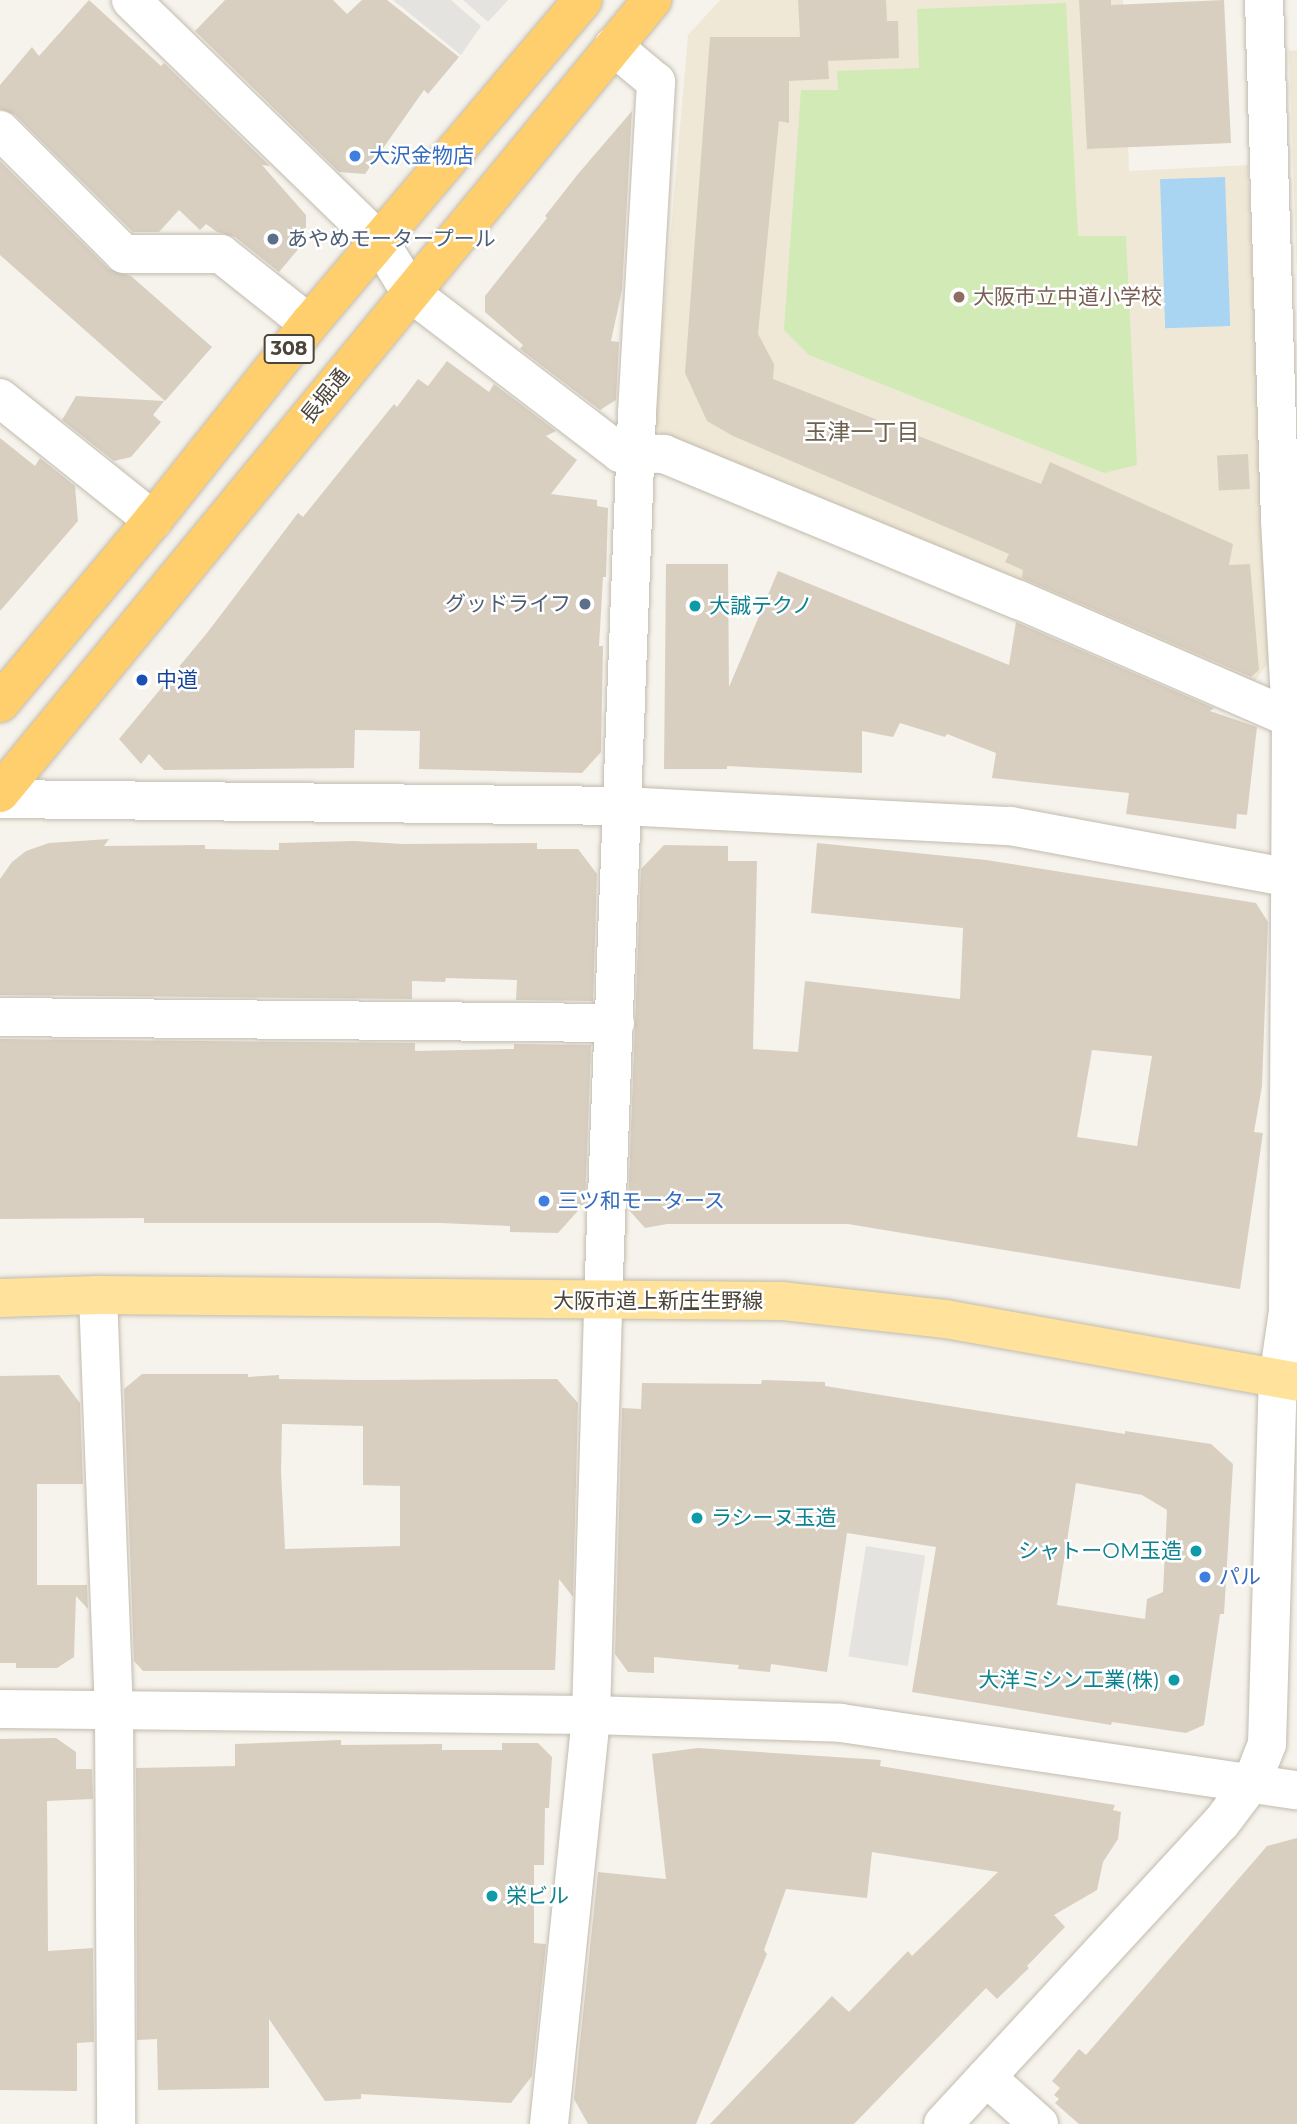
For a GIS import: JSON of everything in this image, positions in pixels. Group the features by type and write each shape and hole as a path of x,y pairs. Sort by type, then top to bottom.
{"highway":[{"name":"308","path":"0,703 153,520 309,324 583,0"},
{"name":"長堀通","path":"0,793 652,0"}],"main road":[{"name":"大阪市道上新庄生野線","path":"4,1297 782,1301 945,1319 1287,1380"}],"street":[{"path":"131,0 379,241 411,292 620,453 664,454 1019,600 1291,718"},
{"path":"943,2124 1221,1822 1252,1782 1267,1744 1287,1380 1294,878 1289,519 1264,0"},
{"path":"549,2124 591,1715 603,1301 636,453 656,82 613,46"},
{"path":"0,130 124,254 221,254 309,324"},
{"path":"0,398 153,520"},
{"path":"0,799 623,806 1010,826 1294,878"},
{"path":"0,1017 615,1023"},
{"path":"98,1296 114,1710 116,2124"},
{"path":"0,1709 591,1715 841,1723 1297,1790"},
{"path":"986,2077 1039,2124"}],"shaded area":[{"path":"393,0 451,0 481,26 461,55"},
{"path":"463,0 508,0 488,22"},
{"name":"大阪市立中道小学校","path":"720,0 1123,0 1129,171 1248,165 1268,663 1252,685 666,440 654,424 688,35"},
{"path":"1297,50 1297,279 1289,51"},
{"path":"866,1546 925,1555 908,1666 848,1657"}],"green space":[{"path":"1066,3 1078,236 1126,236 1137,465 1104,473 809,355 784,330 801,90 838,90 837,71 919,68 917,9"}],"water":[{"path":"1225,177 1230,326 1165,328 1160,179"}],"building":[{"path":"89,0 161,66 164,63 270,166 262,165 306,215 306,240 279,272 235,237 217,232 206,224 200,230 179,210 159,232 133,232 15,115 0,109 0,85 32,47 39,56"},
{"path":"225,0 333,0 347,14 362,0 387,0 459,57 428,94 424,90 365,174 339,172 195,31"},
{"path":"798,0 886,0 887,21 898,21 899,58 828,61 829,79 789,81 789,123 779,121 758,334 774,364 773,379 1041,484 1050,462 1233,544 1229,565 1250,564 1259,670 1251,677 1022,578 1023,570 1005,562 1009,554 733,436 707,421 685,373 710,37 800,37"},
{"path":"1079,0 1111,0 1111,5 1224,0 1231,143 1087,149"},
{"path":"632,111 622,290 611,341 619,342 616,400 600,410 520,349 523,345 485,312 485,296 578,174"},
{"path":"0,161 109,269 131,276 212,347 165,401 0,255"},
{"path":"447,361 489,392 494,384 556,431 546,436 577,460 551,494 597,500 597,506 608,508 606,577 603,577 599,646 603,646 601,752 582,773 419,769 420,731 355,730 354,768 164,770 149,754 141,764 119,739 207,633 298,513 303,517 394,404 397,407 418,379 428,386"},
{"path":"76,396 164,401 153,415 161,422 131,457 114,461 62,420"},
{"path":"0,438 35,466 40,458 75,486 78,521 0,611"},
{"path":"1248,454 1250,489 1219,491 1217,456"},
{"path":"666,564 728,564 729,687 778,571 1009,665 1016,622 1214,708 1210,711 1257,727 1247,815 1237,814 1236,829 1126,814 1129,793 992,778 996,753 947,734 945,737 900,723 893,737 862,731 862,773 727,766 727,769 664,769"},
{"path":"109,839 104,846 205,845 205,849 279,850 279,843 354,841 402,844 537,843 537,849 578,849 597,874 593,1001 516,1000 517,980 446,978 445,982 412,981 412,999 0,995 0,879 12,862 26,851 49,843"},
{"path":"817,843 986,860 1256,903 1268,922 1262,1086 1254,1132 1263,1133 1240,1289 848,1224 667,1224 645,1228 628,1209 641,869 664,845 728,846 728,861 757,861 753,1049 798,1052 805,981 960,999 963,928 811,913","holes":["1092,1050 1152,1056 1137,1146 1077,1137"]},
{"path":"0,1039 415,1043 415,1051 514,1049 514,1044 591,1045 585,1203 558,1233 510,1232 510,1226 440,1223 144,1223 144,1218 0,1219"},
{"path":"142,1374 248,1374 248,1377 279,1375 279,1379 557,1379 578,1403 573,1597 559,1579 555,1670 143,1671 134,1661 124,1389","holes":["282,1424 363,1426 363,1485 400,1486 400,1546 285,1549 281,1471"]},
{"path":"59,1375 80,1403 83,1484 37,1484 37,1585 87,1585 88,1609 76,1596 74,1657 57,1668 16,1668 16,1663 0,1663 0,1376"},
{"path":"762,1380 825,1382 825,1386 1125,1434 1125,1431 1211,1444 1233,1464 1224,1614 1220,1614 1204,1725 1186,1733 1112,1722 1111,1725 912,1692 936,1547 847,1533 827,1672 771,1664 770,1672 738,1669 739,1665 654,1657 654,1673 628,1672 615,1654 622,1408 641,1409 642,1383 761,1384","holes":["1076,1483 1142,1495 1167,1510 1163,1592 1147,1599 1145,1619 1057,1605"]},
{"path":"56,1738 76,1752 76,1769 92,1769 93,1799 47,1801 48,1951 93,1948 94,2042 77,2043 77,2091 0,2090 0,1739"},
{"path":"341,1740 341,1745 442,1744 442,1750 502,1750 502,1743 538,1743 552,1757 549,1808 545,1808 544,1865 534,1865 534,1943 546,1944 532,2076 511,2103 361,2094 361,2099 325,2101 269,2019 269,2088 158,2090 157,2039 137,2040 136,1768 235,1766 235,1744"},
{"path":"698,1748 881,1760 880,1766 1115,1805 1113,1810 1121,1812 1118,1839 1103,1862 1097,1890 1054,1915 1065,1927 1027,1966 1029,1968 997,1999 986,1988 854,2124 710,2124 832,1996 849,2012 908,1951 912,1956 998,1872 872,1852 867,1898 786,1889 764,1950 767,1954 696,2124 588,2124 574,2099 598,1872 666,1879 652,1754"},
{"path":"1297,1838 1297,2124 1079,2124 1055,2103 1059,2099 1054,2095 1060,2088 1052,2081 1079,2049 1086,2055 1267,1846"}],"place":[{"name":"大沢金物店","path":"355,156"},
{"name":"あやめモータープール","path":"273,239"},
{"name":"大阪市立中道小学校","path":"959,297"},
{"name":"グッドライフ","path":"585,604"},
{"name":"大誠テクノ","path":"695,606"},
{"name":"中道","path":"142,680"},
{"name":"三ツ和モータース","path":"544,1201"},
{"name":"ラシーヌ玉造","path":"697,1518"},
{"name":"シャトーOM玉造","path":"1196,1551"},
{"name":"パル","path":"1205,1577"},
{"name":"大洋ミシン工業(株)","path":"1174,1680"},
{"name":"栄ビル","path":"492,1896"}],"district":[{"name":"玉津一丁目","path":"862,432"}]}
